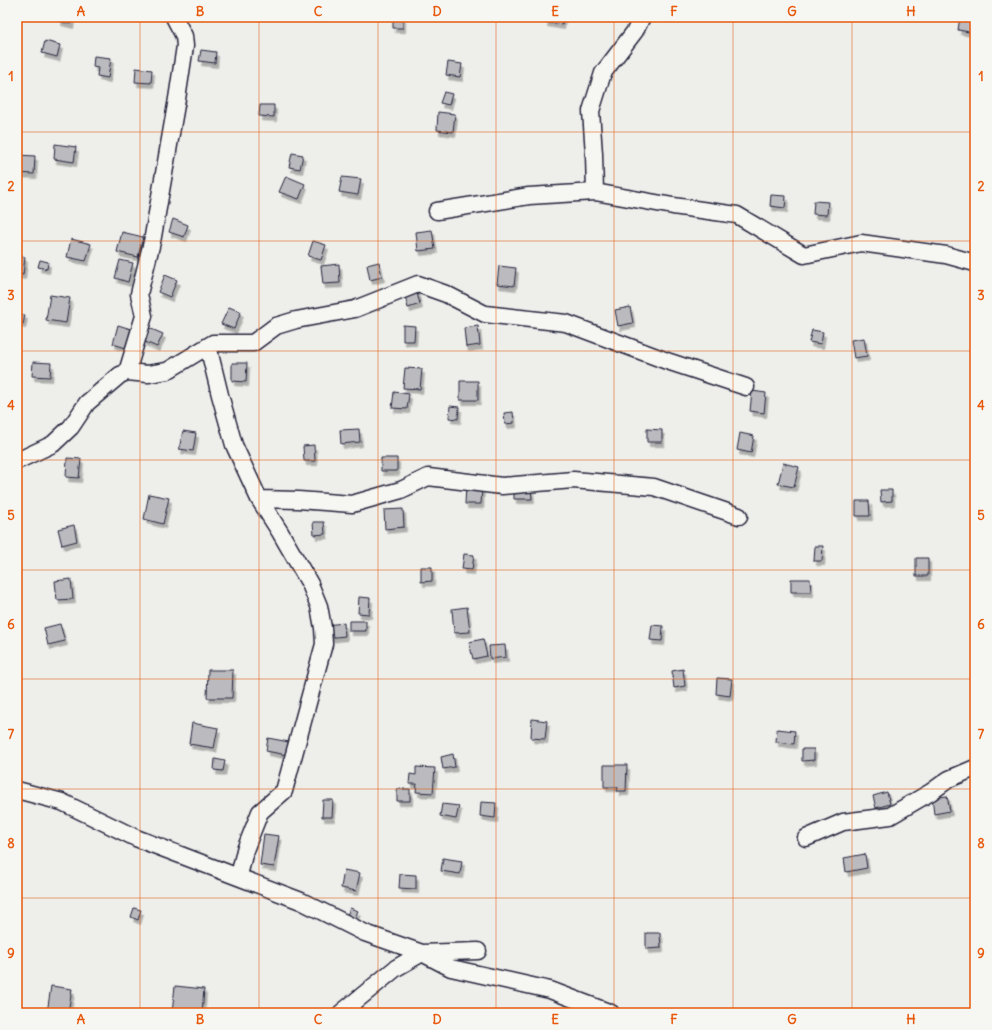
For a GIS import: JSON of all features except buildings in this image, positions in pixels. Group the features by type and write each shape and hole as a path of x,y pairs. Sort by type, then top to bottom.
{"street":[{"path":"128,372 144,316 139,294 152,242 185,46 184,36 174,17"},
{"path":"595,192 591,111 603,73 635,31 642,17"},
{"path":"437,211 530,196 595,192 673,206 737,215 804,255 861,243 946,255 975,263"},
{"path":"17,461 53,444 71,427 87,403 120,375 128,372 148,374 166,371 213,343 253,343 276,326 296,320 355,309 418,284 446,294 485,314 566,323 667,361 746,387"},
{"path":"208,346 234,445 259,499 310,584 318,606 323,628 324,644 284,791 260,812 246,850 239,876"},
{"path":"259,499 352,504 401,490 428,477 502,486 573,480 654,487 738,516"},
{"path":"806,838 843,822 890,816 949,779 975,768"},
{"path":"17,790 62,802 136,838 239,876 301,901 365,933 422,953 451,968 550,990 611,1013"},
{"path":"341,1013 396,968 422,953 478,951"}]}
